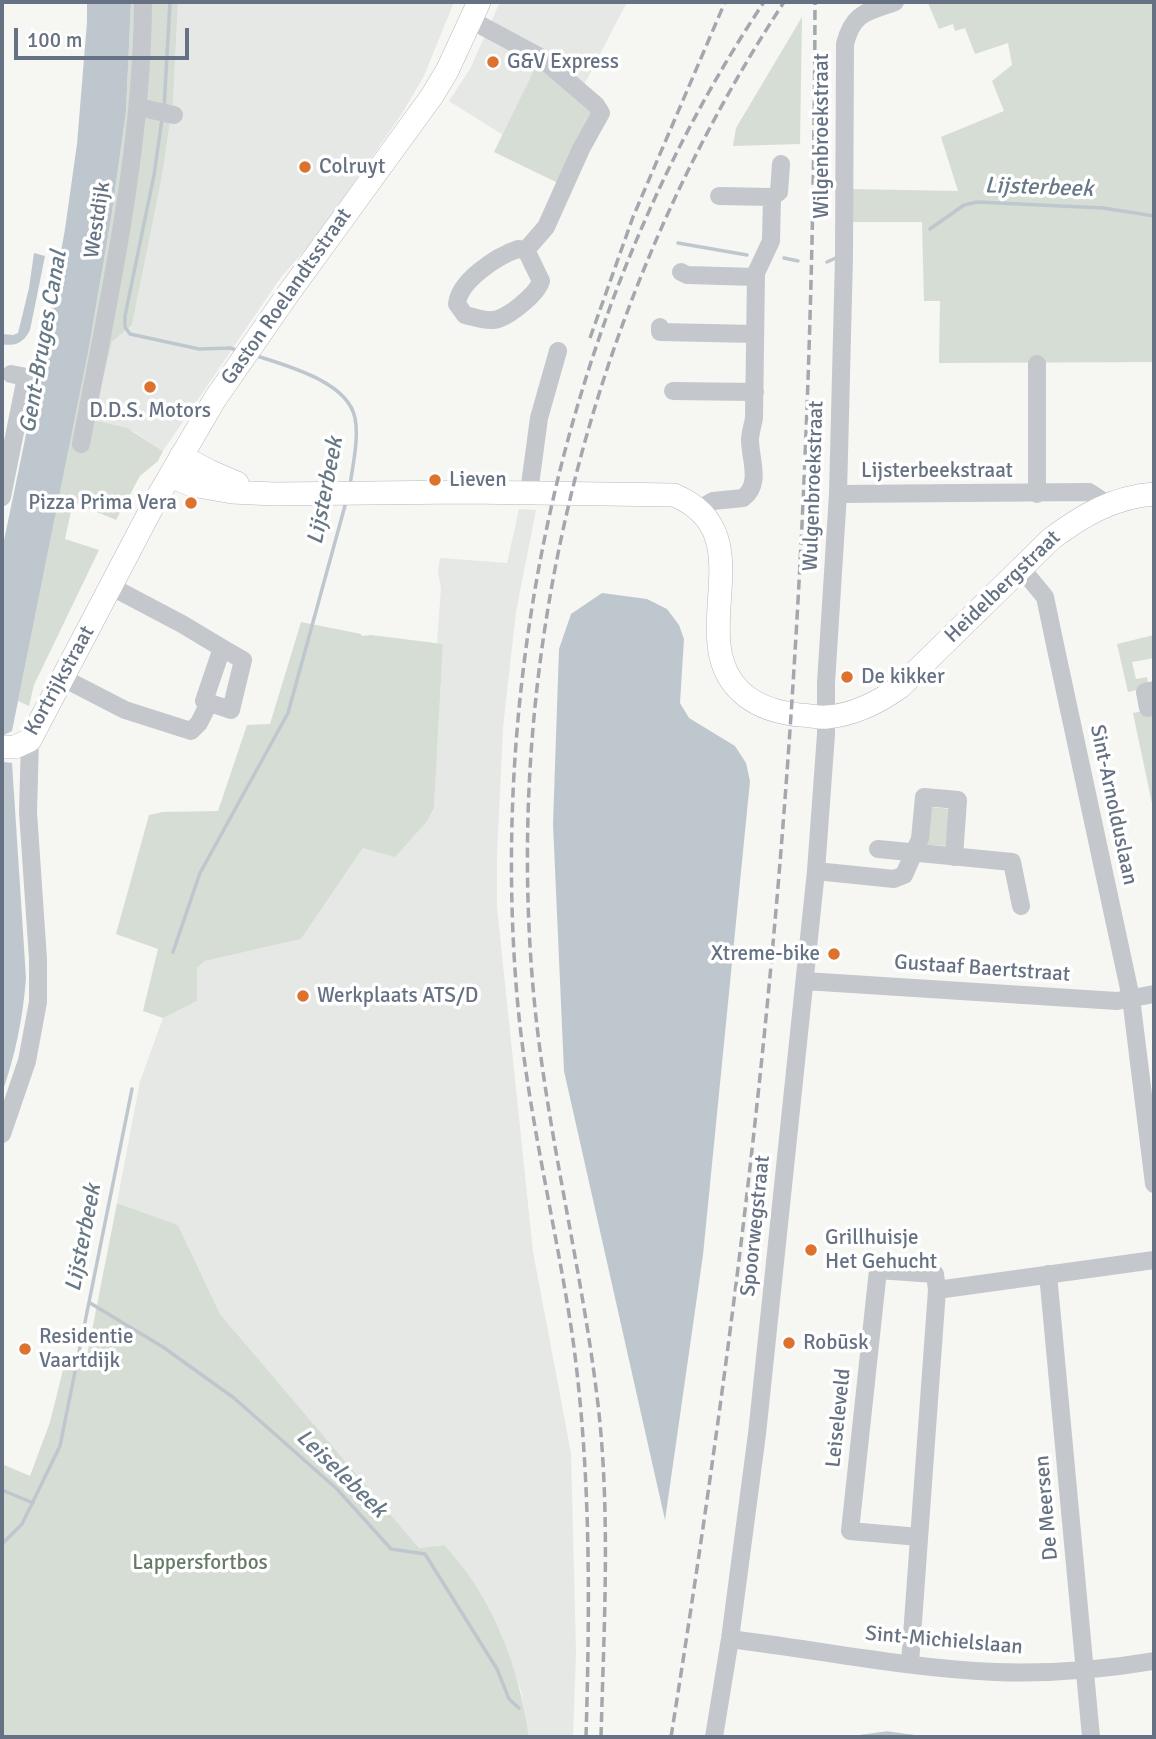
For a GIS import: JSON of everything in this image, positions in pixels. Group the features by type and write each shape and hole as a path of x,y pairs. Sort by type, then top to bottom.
{"main road":[{"name":"Gaston Roelandtsstraat","path":"107,592 181,456 239,363 432,96 475,11"},
{"path":"181,456 247,487 274,494"},
{"path":"170,476 192,485 232,492 274,494 529,492 674,495 700,509 713,532 721,558 719,645 725,668 732,681 741,692 765,709 826,717"},
{"name":"Heidelbergstraat","path":"826,717 866,706 900,687 1051,539 1073,523 1102,506 1134,496 1154,494"},
{"name":"Kortrijkstraat","path":"3,747 15,747 30,740 107,592"}],"street":[{"name":"Westdijk","path":"81,444 124,208 160,112 144,2"},
{"name":"Wilgenbroekstraat","path":"844,257 845,44 856,18 864,12 895,2"},
{"path":"475,11 552,65 596,105 601,113 546,227 526,250"},
{"path":"719,196 772,197 779,192 781,164"},
{"path":"700,509 713,501 738,500 750,491 754,474 750,439 755,392 756,277 771,241 772,197"},
{"path":"518,249 526,250 541,281 535,294 498,320 484,320 465,315 460,310 458,298 468,281 506,253 518,249"},
{"name":"Wulgenbroekstraat","path":"826,717 838,494 844,257"},
{"path":"681,272 687,275 756,277"},
{"path":"660,327 660,332 755,334"},
{"path":"529,492 540,418 558,351"},
{"name":"Lijsterbeekstraat","path":"1037,364 1037,494"},
{"path":"2,497 26,377 10,374"},
{"path":"673,391 755,392"},
{"name":"Lijsterbeekstraat","path":"838,494 1089,492 1100,499 1102,506"},
{"name":"Sint-Arnolduslaan","path":"1021,568 1045,597 1131,998 1150,1117 1154,1184"},
{"path":"107,592 182,624 243,660 231,710 204,701 222,648"},
{"path":"63,678 125,710 191,731 199,723 209,703"},
{"path":"1149,708 1145,692 1154,690"},
{"name":"Spoorwegstraat","path":"714,1737 730,1639 758,1421 806,981 826,717"},
{"path":"2,1134 27,1061 38,1002 38,959 28,812 30,740"},
{"path":"816,871 900,878 906,872 920,839 923,797 958,800 954,857"},
{"path":"878,849 1012,862 1021,906"},
{"name":"Gustaaf Baertstraat","path":"806,981 1117,1001 1154,994"},
{"path":"910,1664 937,1290 1154,1260"},
{"name":"Leiseleveld","path":"919,1537 850,1531 878,1270 936,1274 937,1290"},
{"name":"De Meersen","path":"1048,1274 1091,1737"},
{"name":"Sint-Michielslaan","path":"730,1639 910,1664 996,1672 1085,1670 1154,1661"}],"shaded area":[{"path":"87,2 131,2 126,112 88,353 12,731 4,735 4,762 12,763 26,978 18,1037 2,1093 2,550 44,348 65,229 77,144"},
{"path":"178,2 454,2 424,76 401,115 314,240 281,277 163,451 135,432 93,420 112,342 132,325 162,176 173,102"},
{"path":"500,2 627,2 584,85 542,54 503,135 449,101 470,69"},
{"path":"34,253 45,256 30,330 19,343 2,344 2,334 18,333"},
{"path":"519,509 536,510 516,612 503,727 497,907 533,1252 571,1453 576,1653 573,1737 529,1737 521,1691 501,1634 480,1594 452,1554 443,1545 419,1548 220,1314 178,1225 117,1203 140,1081 163,1018 197,1001 197,968 205,961 301,939 363,848 428,820 434,808 443,644 437,643 440,558 507,563"},
{"path":"602,593 647,599 667,609 679,625 684,639 680,703 689,718 735,746 746,763 750,781 703,1255 665,1520 564,1071 553,824 559,649 571,614"}],"green space":[{"path":"131,2 178,2 173,102 162,176 132,325 112,342 93,420 127,428 163,451 158,461 140,476 116,520 73,502 65,539 99,550 34,685 29,706 18,701 88,353 111,219 126,112"},
{"path":"1154,2 1154,362 939,363 940,301 924,301 922,222 851,222 850,189 958,191 941,137 1004,111 992,81 1012,65 1008,43 975,54 965,28 955,31 953,24 939,29 928,3"},
{"path":"802,17 800,144 733,146 736,128"},
{"path":"539,60 591,112 591,117 558,183 494,152"},
{"path":"301,622 362,636 443,644 434,808 428,820 395,857 363,848 301,939 205,961 197,968 197,1001 163,1018 143,1011 158,949 116,934 149,815 163,812 218,811 247,725 270,724"},
{"path":"1154,635 1154,658 1132,662 1136,679 1147,677 1149,687 1128,692 1117,644"},
{"path":"1153,709 1154,714 1154,813 1133,713"},
{"path":"931,807 950,809 946,846 928,845"},
{"name":"Lappersfortbos","path":"117,1203 178,1225 220,1314 419,1548 444,1545 461,1565 490,1610 511,1659 529,1737 2,1737 2,1464 30,1476 50,1422 65,1362 87,1356"}],"waterway":[{"path":"164,108 170,2"},
{"name":"Lijsterbeek","path":"162,119 125,327 130,334 199,349 230,348 239,351"},
{"name":"Lijsterbeek","path":"930,229 964,205 977,202 1103,208 1154,216"},
{"name":"Lijsterbeek","path":"678,243 747,255"},
{"name":"Lijsterbeek","path":"827,262 838,257"},
{"name":"Lijsterbeek","path":"784,258 798,261"},
{"name":"Lijsterbeek","path":"257,356 315,377 329,385 350,405 355,418 356,434 350,485"},
{"name":"Lijsterbeek","path":"173,952 200,873 288,713 346,502"},
{"name":"Lijsterbeek","path":"2,1544 22,1524 60,1446 132,1089"},
{"name":"Leiselebeek","path":"90,1303 163,1347 234,1398 337,1489 391,1549 425,1554 497,1669 509,1699 519,1708"},
{"path":"2,1490 33,1503"},
{"name":"Leiselebeek","path":"858,1737 887,1733 917,1737"}],"railway":[{"path":"590,338 633,217 725,2"},
{"path":"586,1737 588,1535 583,1434 572,1333 527,1081 517,996 511,867 516,737 532,607 558,478 594,352 641,230 697,113 764,2"},
{"path":"601,1737 604,1481 590,1344 554,1141 533,987 527,857 533,728 549,600 576,474 614,350 661,229 718,113 784,2"},
{"path":"671,1737 729,1336 772,959 801,549 811,276 815,2"}],"place":[{"name":"G&V Express","path":"493,62"},
{"name":"Colruyt","path":"305,167"},
{"name":"D.D.S. Motors","path":"150,387"},
{"name":"Lieven","path":"435,480"},
{"name":"Pizza Prima Vera","path":"191,503"},
{"name":"De kikker","path":"847,677"},
{"name":"Xtreme-bike","path":"834,954"},
{"name":"Werkplaats ATS/D","path":"303,996"},
{"name":"Grillhuisje Het Gehucht","path":"811,1250"},
{"name":"Robūsk","path":"789,1343"},
{"name":"Residentie Vaartdijk","path":"25,1349"}],"water label":[{"name":"Gent-Bruges Canal","path":"44,342"}]}
